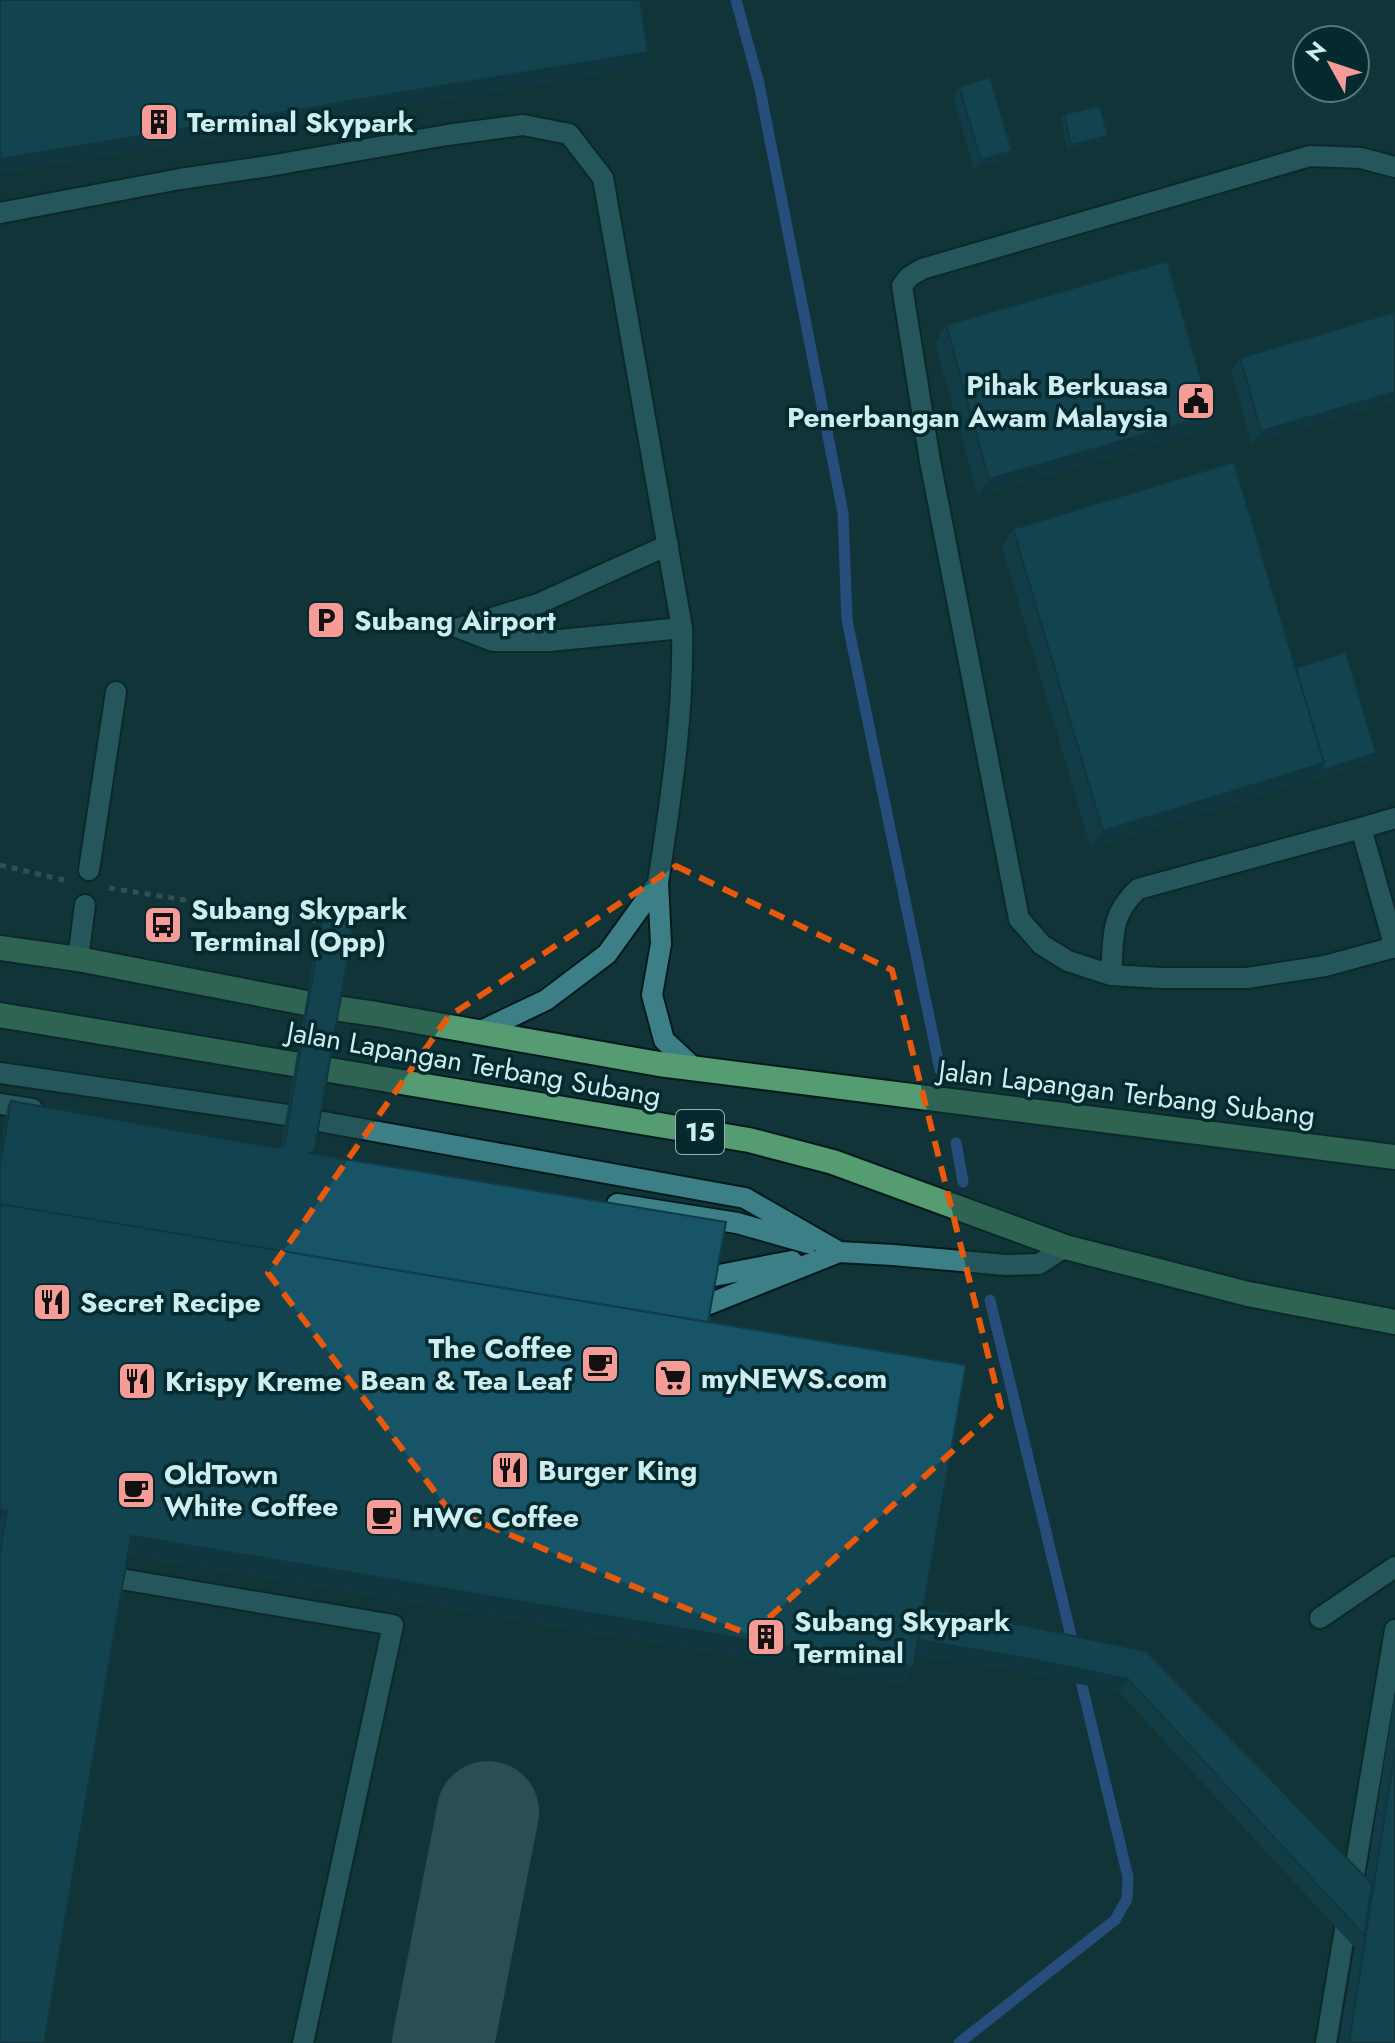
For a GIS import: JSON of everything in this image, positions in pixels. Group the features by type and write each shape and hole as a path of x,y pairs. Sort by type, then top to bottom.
{"main road":[{"name":"Jalan Lapangan Terbang Subang","path":"0,948 78,959 327,1007 659,1064 1395,1157"},
{"name":"Jalan Lapangan Terbang Subang","path":"0,1015 749,1140 833,1162 1065,1247 1248,1294 1395,1322"}],"lane":[{"path":"0,213 180,179 447,135 523,125 569,134 603,178 682,628 683,676 678,752 658,883 661,944 652,995 664,1040 694,1068"},
{"path":"1361,828 1395,947 1325,966 1247,978 1111,975 1068,961 1042,945 1019,919 930,461 902,286 922,269 1310,156 1361,158 1395,167"},
{"path":"668,545 538,604 459,628 493,641 549,641 682,628"},
{"path":"81,876 116,692"},
{"path":"1111,975 1114,924 1125,902 1138,889 1395,818"},
{"path":"479,1032 546,1000 607,954 658,883"},
{"path":"78,959 85,905"},
{"path":"0,1073 287,1115"},
{"path":"0,1104 47,1112"},
{"path":"318,1121 745,1198 839,1252"},
{"path":"595,1201 737,1223 839,1252 1006,1265 1039,1264 1065,1247"},
{"path":"714,1276 839,1252"},
{"path":"709,1304 839,1252"},
{"path":"1320,1618 1395,1567"},
{"path":"115,1578 393,1625 303,2043"},
{"path":"1326,2043 1395,1630"}],"path":[{"path":"0,865 81,876"},
{"path":"103,887 337,924"}],"highlighted area":[{"path":"676,866 892,970 1001,1407 750,1635 448,1509 268,1273 448,1017"}],"building":[{"name":"Terminal Skypark","path":"0,0 640,0 648,52 0,159"},
{"path":"990,77 1012,151 981,160 959,87"},
{"path":"1100,106 1108,136 1071,145 1064,114"},
{"path":"1167,261 1211,415 989,479 946,325"},
{"path":"1395,312 1395,392 1261,431 1240,358"},
{"path":"1234,462 1324,763 1103,831 1013,529"},
{"path":"1346,652 1376,753 1319,771 1324,763 1296,668"},
{"path":"323,916 354,922 314,1152 308,1153 726,1222 708,1322 0,1204 0,1164 11,1101 284,1147"},
{"name":"Subang Skypark Terminal","path":"0,1204 966,1365 913,1667 131,1536 44,2043 0,2043 0,1552 7,1511 0,1509"},
{"path":"923,1608 1146,1651 1372,1884 1364,1935 1128,1679 918,1640"},
{"path":"1395,1751 1395,2043 1349,2043"}],"waterway":[{"path":"736,0 759,84 843,513 847,620 940,1070"},
{"path":"956,1143 963,1182"},
{"path":"990,1300 1074,1648"},
{"path":"959,2043 1115,1920 1127,1899 1128,1877 1079,1673"}],"taxiway":[{"path":"443,2043 488,1812"}],"place":[{"name":"Terminal Skypark","path":"159,122"},
{"name":"Pihak Berkuasa Penerbangan Awam Malaysia","path":"1196,401"},
{"name":"Subang Airport","path":"326,620"},
{"name":"Subang Skypark Terminal (Opp)","path":"163,925"},
{"name":"Secret Recipe","path":"52,1302"},
{"name":"The Coffee Bean & Tea Leaf","path":"600,1364"},
{"name":"myNEWS.com","path":"673,1378"},
{"name":"Krispy Kreme","path":"137,1381"},
{"name":"Burger King","path":"510,1470"},
{"name":"OldTown White Coffee","path":"136,1490"},
{"name":"HWC Coffee","path":"384,1517"},
{"name":"Subang Skypark Terminal","path":"766,1637"}]}
